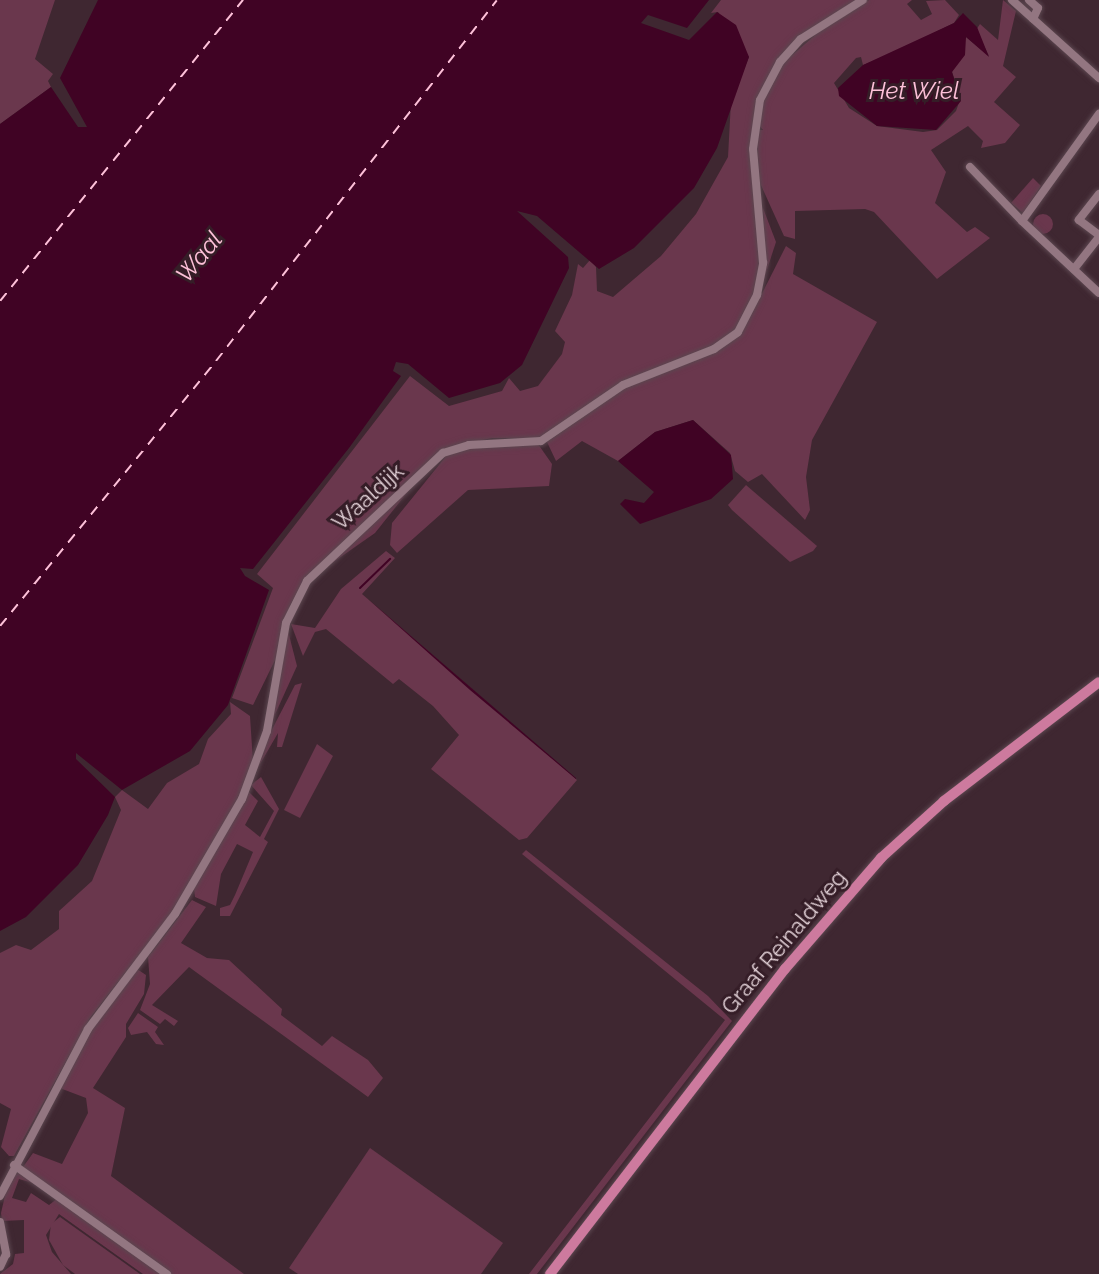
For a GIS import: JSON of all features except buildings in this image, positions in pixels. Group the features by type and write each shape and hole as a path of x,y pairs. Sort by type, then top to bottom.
{"main road":[{"name":"Graaf Reinaldweg","path":"550,1274 785,969 881,858 944,801 1099,683"}],"street":[{"name":"Waaldijk","path":"0,1196 83,1036 175,914 242,799 267,731 286,623 307,581 443,453 469,445 541,441 623,385 714,349 738,332 757,295 763,263 753,149 760,100 780,62 801,39 863,0"},
{"path":"1012,0 1099,78"},
{"path":"1029,0 1038,8 1033,19"},
{"path":"1022,221 1099,114"},
{"path":"970,167 1000,195 1006,208 1099,293"},
{"path":"1074,269 1099,236 1079,220 1099,194"},
{"path":"14,1165 167,1274"},
{"path":"0,1222 6,1254 0,1267"}],"shaded area":[{"path":"0,0 55,0 35,59 53,74 48,81 51,87 0,124"},
{"path":"721,0 859,0 795,41 757,103 751,147 761,257 752,303 738,327 712,347 640,375 540,438 492,438 447,448 310,575 290,605 277,656 253,705 232,698 273,588 257,574 410,376 449,406 502,391 509,378 520,391 538,386 562,354 565,342 555,331 572,295 578,264 583,268 590,260 596,267 597,291 613,297 661,256 696,214 728,157 731,101 749,57 718,12 711,13"},
{"path":"869,0 912,0 907,4 921,20 932,14 926,1 945,0 959,15 954,23 889,55 863,65 861,57 856,58 834,83 849,108 877,126 923,132 937,130 956,111 961,97 952,72 966,37 989,56 976,30 980,24 998,40 1003,0 1016,11 1003,66 1016,77 994,102 1020,125 1005,143 981,148 983,141 968,126 931,150 946,172 935,203 967,232 975,227 990,238 937,279 874,212 865,209 795,211 795,239 784,236 760,183 756,130 763,130 758,124 765,95 783,63 836,17"},
{"path":"1033,178 1041,186 1023,213 1011,203"},
{"path":"763,208 776,242 763,282 765,257"},
{"path":"1043,214 1050,217 1053,224 1050,231 1043,234 1036,231 1033,224 1036,217"},
{"path":"786,246 796,253 793,274 877,322 812,440 806,477 810,510 805,520 762,474 748,482 735,471 730,453 693,420 655,432 618,461 582,441 556,461 547,442 628,386 732,341 747,323"},
{"path":"538,444 552,464 549,486 468,490 397,553 390,545 392,523 447,455 459,449"},
{"path":"414,484 375,533 322,570"},
{"path":"746,485 817,546 813,551 790,562 732,510 728,505"},
{"path":"386,551 395,558 362,594 577,780 527,838 519,840 431,769 459,735 433,706 399,679 393,684 326,629 315,632 303,656 291,624 315,628 341,589"},
{"path":"288,631 297,666 272,721"},
{"path":"302,683 282,747 277,747 278,733 256,771 266,741 295,685"},
{"path":"230,702 250,716 253,762 244,788 173,911 90,1018 14,1156 9,1156 1,1147 11,1109 0,1103 0,953 16,945 31,950 59,929 59,911 92,881 121,810 115,797 122,790 148,809 167,783 199,764 208,739 231,714"},
{"path":"317,744 333,756 300,818 284,810"},
{"path":"261,777 279,809 264,839 268,842 230,916 220,916 220,908 230,905 253,852 237,844 221,874 216,906 195,897 194,889 249,792 258,801 245,825 260,837 274,811 251,785"},
{"path":"526,850 708,996 732,1021 537,1274 529,1274 725,1020 522,854"},
{"path":"192,900 206,907 181,943 207,958 229,960 282,1009 281,1015 322,1046 332,1036 368,1060 383,1078 368,1097 189,967 152,1005 178,1021 174,1026 165,1019 160,1024 140,1010 150,984 148,957"},
{"path":"137,969 146,975 144,994 126,1024 126,1037 93,1088 125,1108 111,1176 244,1274 171,1274 23,1167 33,1153 62,1164 88,1113 86,1098 57,1087 86,1037"},
{"path":"138,1013 158,1027 155,1032 164,1045 156,1044 147,1032 131,1035 128,1028"},
{"path":"370,1148 503,1243 481,1274 298,1274 289,1268"},
{"path":"18,1173 33,1183 19,1179 12,1198 26,1202 31,1193 49,1205 58,1198 165,1274 143,1274 59,1214 46,1235 52,1252 71,1274 0,1274 13,1264 15,1254 24,1253 24,1220 2,1221 1,1213 9,1178"},
{"path":"60,1217 140,1274 75,1274 63,1265 49,1240 51,1224"}],"water":[{"name":"Waal","path":"98,0 709,0 687,28 648,15 641,23 689,40 717,12 736,25 749,57 717,148 694,188 634,248 599,269 537,216 517,211 568,257 569,268 522,365 500,383 449,398 408,364 396,362 393,371 401,376 349,448 253,569 240,568 245,576 269,590 228,705 190,751 122,790 76,753 76,759 115,797 108,815 78,865 26,917 0,931 0,124 51,87 78,127 87,127 60,78"},
{"name":"Het Wiel","path":"963,13 977,27 989,57 966,37 965,55 952,72 961,101 936,130 877,126 839,96 838,88 863,65 954,23"},
{"path":"693,420 731,455 733,479 711,499 640,524 620,504 625,499 644,503 654,492 618,461 655,432"},
{"path":"368,599 576,778 576,779 470,690"}],"waterway":[{"path":"360,588 390,559"}],"ferry route":[{"path":"0,301 243,0"},
{"path":"0,626 216,361 497,0"}]}
